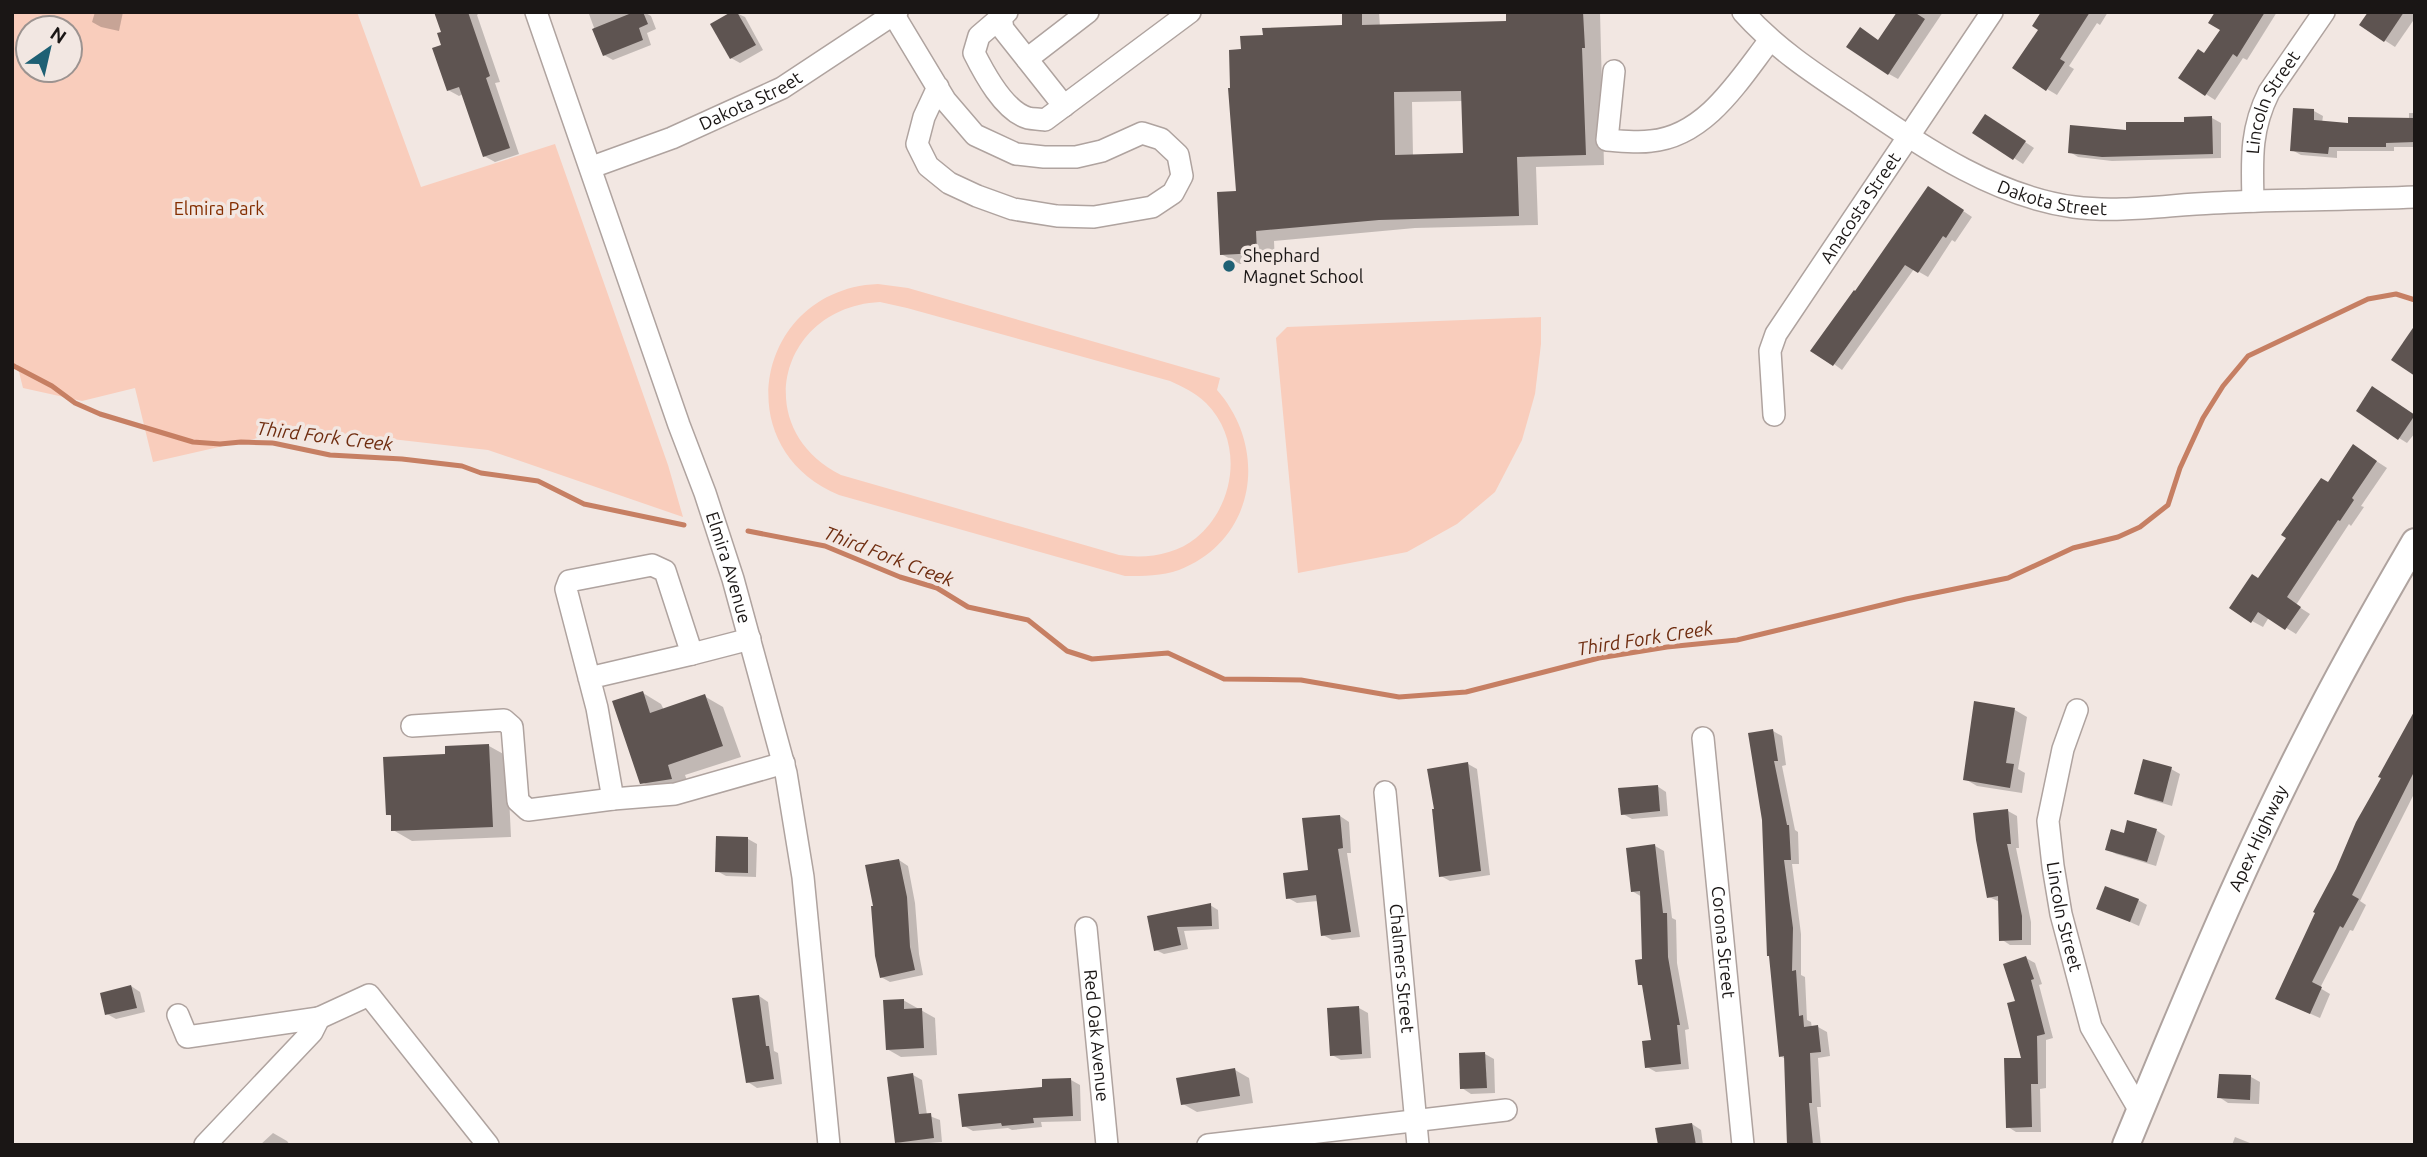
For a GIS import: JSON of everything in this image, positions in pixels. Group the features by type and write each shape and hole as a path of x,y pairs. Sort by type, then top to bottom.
{"main road":[{"name":"Apex Highway","path":"2126,1145 2214,936 2288,776 2350,656 2415,542"}],"street":[{"name":"Elmira Avenue","path":"536,12 705,493 750,639 783,762 792,799 803,877 829,1145"},
{"path":"1027,59 1088,12"},
{"path":"1004,15 979,36 974,53 986,76 1011,109 1026,118 1045,120 1190,12"},
{"name":"Dakota Street","path":"1743,12 1770,40 1938,156 1996,183 2073,206 2103,209 2253,201 2415,197"},
{"name":"Anacosta Street","path":"1774,415 1770,351 1776,334 1992,12"},
{"name":"Lincoln Street","path":"2253,201 2252,142 2262,105 2324,12"},
{"name":"Dakota Street","path":"592,167 672,138 747,106 782,88 894,13"},
{"path":"894,13 938,87 945,100 975,135 1016,154 1044,158 1076,157 1101,151 1142,133 1161,139 1178,155 1182,176 1173,193 1152,207 1094,217 1057,216 1013,209 950,183 928,166 917,144 924,117 938,87"},
{"path":"1004,15 1003,29 1064,106"},
{"path":"1614,72 1607,140 1652,141 1681,134 1716,108 1770,40"},
{"path":"613,800 589,678 566,589 569,580 652,565 666,571 692,654"},
{"path":"589,678 750,639"},
{"name":"Lincoln Street","path":"2077,710 2063,750 2050,807 2048,821 2053,866 2061,914 2091,1027 2140,1111"},
{"path":"412,726 504,720 512,727 519,801 528,810 675,794 783,762"},
{"name":"Corona Street","path":"1703,738 1743,1145"},
{"name":"Chalmers Street","path":"1385,792 1418,1145"},
{"name":"Red Oak Avenue","path":"1086,928 1107,1145"},
{"path":"178,1015 187,1037 319,1018 369,995 488,1145"},
{"path":"205,1145 312,1032 319,1018"},
{"path":"1208,1145 1506,1110"}],"green space":[{"name":"Elmira Park","path":"12,12 357,12 421,187 555,144 668,465 683,517 488,450 260,424 262,437 153,462 135,388 82,401 23,388 17,364 12,365"},
{"path":"878,284 908,288 1220,378 1217,390 1233,413 1244,439 1248,465 1246,491 1239,515 1225,538 1205,556 1179,570 1159,575 1125,576 839,495 803,473 780,443 769,409 770,374 782,341 805,312 837,293","holes":["880,302 1170,381 1198,396 1218,418 1226,435 1230,454 1227,491 1220,508 1209,524 1188,544 1170,552 1150,556 1119,555 841,475 812,455 794,429 786,401 788,373 799,347 818,325 846,309"]},
{"path":"1541,317 1535,394 1522,440 1495,492 1457,524 1407,552 1298,573 1276,338 1287,327"}],"building":[{"path":"434,12 468,12 490,76 486,78 510,148 483,157 459,87 447,91 432,48 441,45 437,33 441,32"},
{"path":"634,12 643,12 648,24 639,28 643,40 603,56 592,29"},
{"path":"731,12 737,12 756,45 730,59 710,24"},
{"path":"1342,12 1362,12 1362,25 1506,21 1506,12 1583,12 1586,155 1517,157 1519,216 1379,220 1256,231 1257,253 1220,255 1217,192 1236,191 1228,88 1229,50 1241,49 1240,36 1263,35 1262,28 1342,25","holes":["1461,91 1463,153 1395,155 1394,92"]},
{"path":"1897,12 1914,12 1925,19 1888,75 1846,47 1860,27 1878,40"},
{"path":"2041,12 2090,12 2060,59 2065,62 2046,91 2012,68 2038,30 2032,26"},
{"path":"2215,12 2265,12 2237,57 2233,54 2205,96 2178,78 2198,49 2204,53 2220,30 2208,23"},
{"path":"2368,12 2404,12 2384,42 2359,25"},
{"path":"2293,108 2314,109 2314,120 2348,123 2348,117 2415,118 2415,142 2386,143 2386,147 2329,147 2328,154 2290,151"},
{"path":"1985,114 2026,141 2013,160 1972,133"},
{"path":"2212,116 2213,154 2102,157 2068,153 2070,125 2126,130 2126,122 2184,122 2184,117"},
{"path":"1928,186 1964,210 1918,273 1905,265 1833,366 1810,351"},
{"path":"2415,325 2415,376 2391,360"},
{"path":"2372,386 2415,415 2398,440 2356,411"},
{"path":"2353,444 2377,461 2352,498 2354,500 2287,597 2301,607 2285,630 2258,612 2251,623 2229,608 2252,574 2258,578 2286,538 2281,535 2321,478 2328,482"},
{"path":"643,691 650,713 705,694 723,746 668,765 672,779 640,784 612,701"},
{"path":"1974,701 2015,708 2006,763 2014,764 2010,788 1963,780"},
{"path":"2415,710 2415,770 2352,895 2359,899 2343,928 2340,926 2312,982 2322,987 2310,1014 2275,999 2356,822"},
{"path":"1773,729 1778,761 1774,761 1789,825 1791,860 1784,860 1793,928 1792,971 1796,970 1799,1016 1803,1015 1804,1027 1818,1025 1821,1052 1810,1053 1812,1103 1809,1103 1813,1145 1787,1145 1784,1056 1779,1057 1767,956 1762,820 1748,733"},
{"path":"489,744 493,827 391,831 391,815 386,815 383,757 445,754 445,746"},
{"path":"2143,759 2172,767 2163,802 2134,794"},
{"path":"1468,762 1481,871 1439,877 1434,809 1427,769"},
{"path":"1658,785 1660,811 1621,815 1618,788"},
{"path":"2008,809 2011,844 2007,844 2022,916 2022,940 1999,941 1998,896 1987,898 1973,813"},
{"path":"1340,815 1343,848 1338,849 1351,932 1321,936 1316,895 1286,899 1283,873 1308,870 1302,818"},
{"path":"2127,820 2157,829 2147,862 2105,850 2111,829 2124,833"},
{"path":"716,836 748,837 748,873 715,872"},
{"path":"1655,844 1663,913 1667,913 1668,957 1680,1025 1677,1025 1681,1064 1645,1068 1642,1041 1651,1040 1635,960 1642,959 1640,891 1631,892 1626,848"},
{"path":"899,859 907,897 910,947 915,970 880,978 875,956 873,906 865,865"},
{"path":"2105,886 2139,899 2130,922 2096,909"},
{"path":"1211,903 1212,926 1177,927 1181,945 1154,951 1147,916"},
{"path":"2026,956 2034,979 2031,980 2045,1034 2037,1036 2038,1084 2031,1084 2032,1127 2006,1128 2004,1058 2021,1058 2007,1003 2015,1001 2003,964"},
{"path":"131,985 137,1008 105,1015 100,993"},
{"path":"759,995 774,1079 746,1083 732,998"},
{"path":"904,999 904,1009 922,1008 924,1048 886,1050 883,1000"},
{"path":"1359,1006 1362,1054 1330,1056 1327,1008"},
{"path":"1485,1052 1487,1088 1460,1089 1459,1053"},
{"path":"1235,1068 1240,1096 1181,1105 1176,1078"},
{"path":"913,1073 919,1114 931,1113 934,1138 895,1143 887,1077"},
{"path":"2219,1074 2251,1075 2250,1100 2217,1098"},
{"path":"1071,1078 1073,1116 1033,1118 1034,1123 962,1127 958,1094 1042,1087 1042,1079"},
{"path":"1692,1123 1696,1145 1658,1145 1655,1128"}],"waterway":[{"name":"Third Fork Creek","path":"748,531 825,546 900,577 937,588 968,607 1028,620 1067,651 1092,659 1168,653 1224,679 1301,680 1399,697 1466,692 1599,658 1667,647 1737,640 1906,599 2008,578 2073,548 2118,537 2140,527 2168,505 2180,468 2203,418 2223,386 2248,356 2368,299 2396,294 2415,300"},
{"name":"Third Fork Creek","path":"12,365 52,386 75,403 100,414 193,442 273,443 330,455 462,466 481,473 538,481 584,504 684,525"}],"place":[{"name":"Shephard Magnet School","path":"1229,266"}]}
